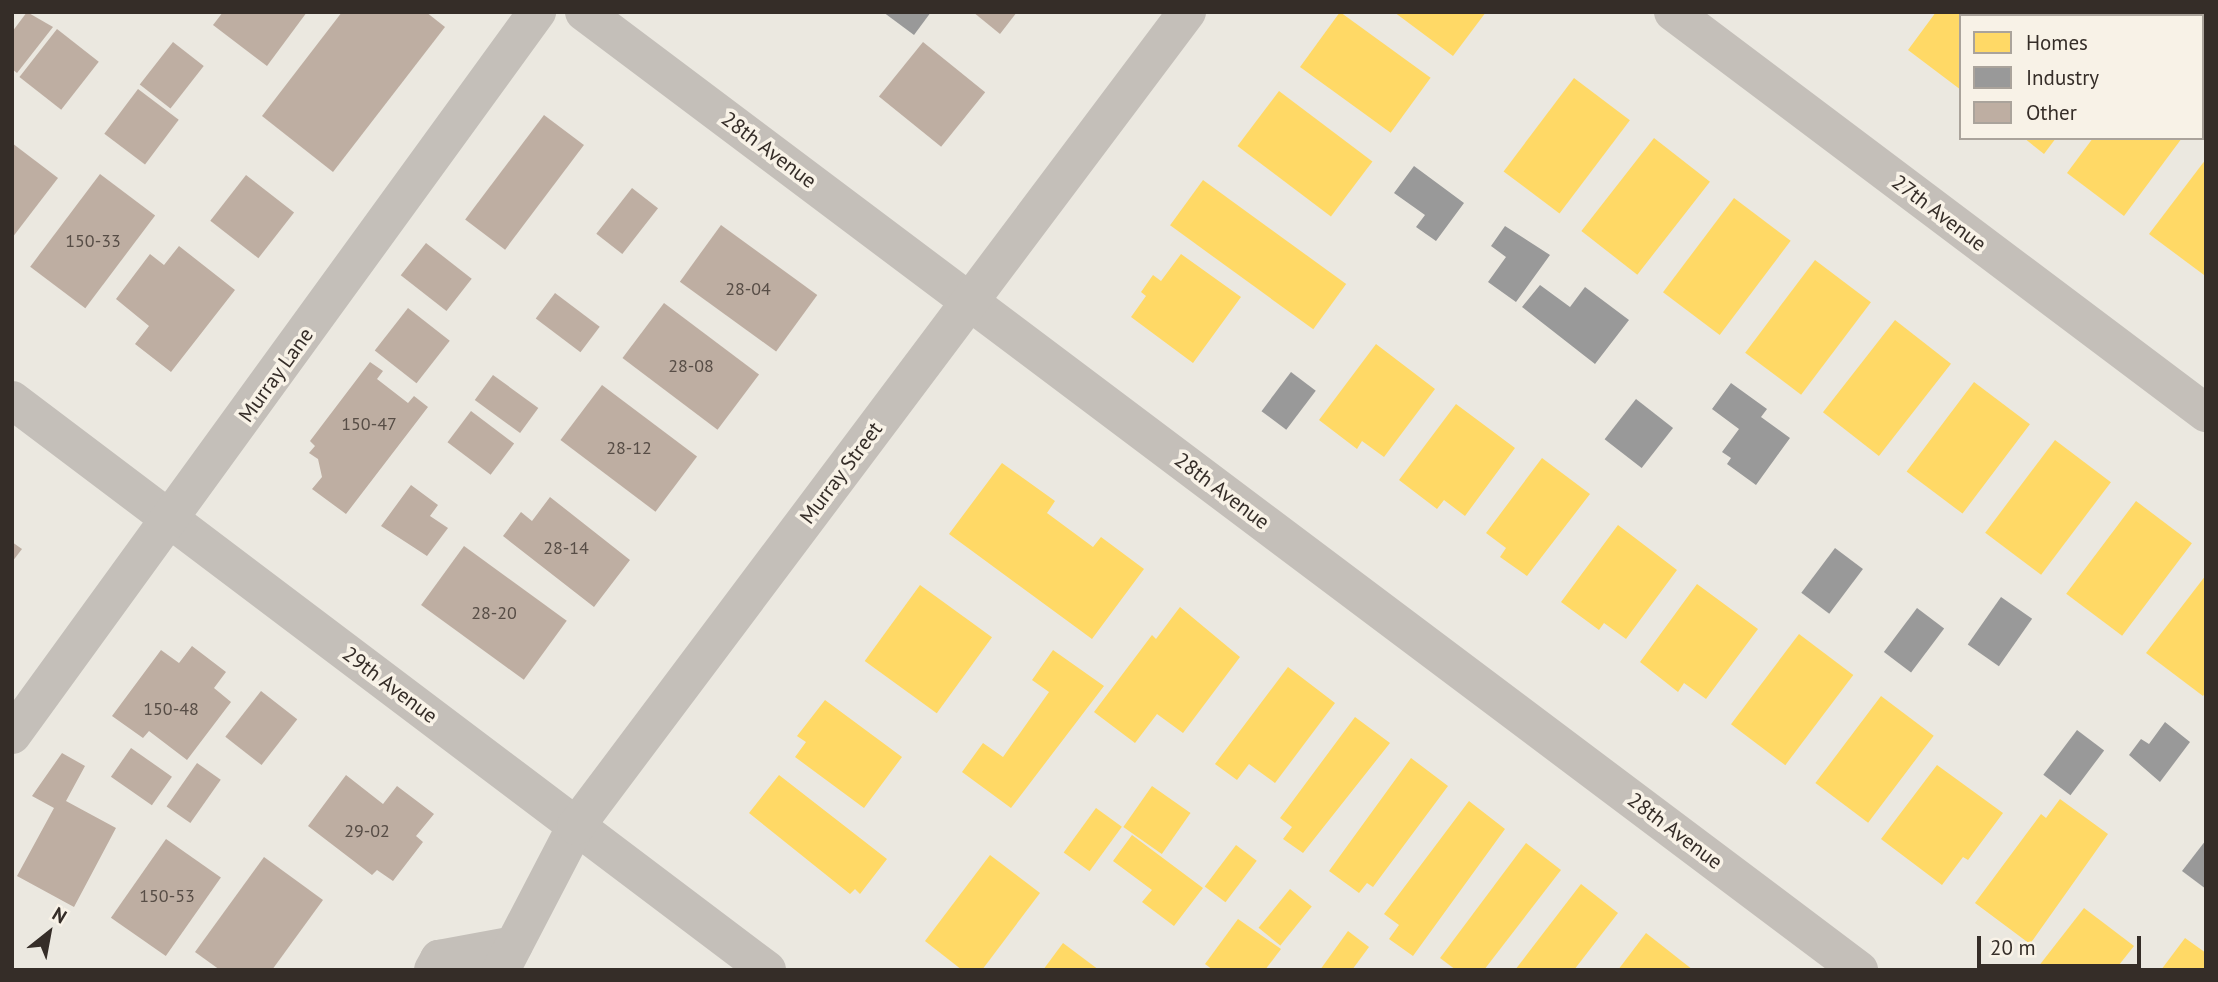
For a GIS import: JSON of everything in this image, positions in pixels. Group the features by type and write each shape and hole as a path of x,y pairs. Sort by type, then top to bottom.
{"street":[{"name":"Murray Lane","path":"12,735 172,520 537,12"},
{"name":"28th Avenue","path":"584,12 1859,970"},
{"name":"Murray Street","path":"433,970 439,959 508,957 576,826 1187,12"},
{"name":"27th Avenue","path":"1673,12 2206,413"},
{"name":"29th Avenue","path":"12,400 768,970"}],"building: Homes":[{"path":"1340,12 1431,78 1391,133 1300,67"},
{"path":"1394,12 1486,12 1453,56"},
{"path":"1936,12 2026,12 1959,14 1959,88 1908,50"},
{"path":"1574,78 1630,120 1559,214 1504,171"},
{"path":"1279,91 1372,161 1331,217 1237,146"},
{"path":"1654,138 1710,182 1637,275 1581,231"},
{"path":"2026,140 2054,140 2044,154"},
{"path":"2092,140 2181,140 2124,216 2067,173"},
{"path":"2206,159 2206,273 2204,275 2149,234"},
{"path":"1203,180 1346,284 1313,329 1170,225"},
{"path":"1734,198 1791,241 1720,335 1663,292"},
{"path":"1181,254 1241,297 1193,363 1131,317 1146,296 1141,292 1153,275 1161,281"},
{"path":"1815,260 1871,302 1801,395 1745,353"},
{"path":"1895,320 1951,364 1879,456 1823,412"},
{"path":"1376,344 1435,389 1384,457 1362,441 1357,449 1319,420"},
{"path":"1974,382 2030,424 1963,514 1907,471"},
{"path":"1456,404 1515,448 1465,516 1444,500 1437,509 1399,480"},
{"path":"2055,440 2111,482 2041,575 1985,533"},
{"path":"1542,458 1590,494 1527,576 1500,557 1506,548 1486,533"},
{"path":"1002,463 1055,501 1047,513 1093,547 1101,537 1144,569 1092,639 949,534"},
{"path":"2136,501 2192,543 2122,636 2066,594"},
{"path":"1618,525 1677,570 1626,639 1604,623 1599,630 1561,602"},
{"path":"2206,575 2206,692 2203,696 2146,653"},
{"path":"1697,584 1758,629 1706,699 1684,683 1678,692 1640,662"},
{"path":"920,585 992,637 937,713 865,661"},
{"path":"1180,607 1240,657 1183,733 1157,714 1135,743 1094,712 1152,635 1156,639"},
{"path":"1799,634 1853,675 1785,765 1731,724"},
{"path":"1053,650 1104,686 1011,808 962,772 983,743 1003,757 1049,692 1032,680"},
{"path":"1288,667 1335,703 1275,783 1249,764 1237,780 1215,764"},
{"path":"1881,696 1934,736 1868,823 1815,783"},
{"path":"825,700 902,757 864,808 795,757 806,742 797,736"},
{"path":"1355,717 1390,743 1303,853 1283,839 1292,827 1280,818"},
{"path":"1411,758 1448,786 1373,887 1367,883 1359,893 1329,871"},
{"path":"1937,765 2003,813 1968,860 1963,857 1942,885 1881,839"},
{"path":"779,775 887,859 860,894 855,889 850,894 749,813"},
{"path":"1152,786 1191,813 1162,854 1123,827"},
{"path":"2060,799 2108,834 2030,944 1975,903 2041,814 2046,818"},
{"path":"1469,801 1505,829 1413,956 1389,939 1399,925 1384,914"},
{"path":"1096,808 1122,827 1090,871 1064,852"},
{"path":"1132,835 1203,888 1174,926 1142,902 1152,890 1113,861"},
{"path":"1526,843 1561,870 1484,970 1456,970 1440,958"},
{"path":"1236,845 1257,861 1225,902 1205,887"},
{"path":"990,855 1040,893 982,970 962,970 925,941"},
{"path":"1581,884 1618,913 1574,970 1515,970"},
{"path":"1290,889 1312,907 1280,945 1259,928"},
{"path":"2084,908 2134,946 2115,970 2042,970 2038,967"},
{"path":"1238,919 1281,949 1265,970 1213,970 1205,964"},
{"path":"1348,931 1369,947 1352,970 1320,970"},
{"path":"1646,933 1693,970 1618,970"},
{"path":"2185,938 2206,953 2206,970 2161,970"},
{"path":"1063,943 1099,970 1043,970"}],"building: Industry":[{"path":"883,12 931,12 914,35"},
{"path":"2109,12 2175,12 2141,14 2108,14"},
{"path":"1414,166 1464,203 1436,241 1416,227 1425,215 1394,193"},
{"path":"1505,226 1550,255 1516,302 1488,282 1506,257 1491,246"},
{"path":"1540,285 1570,307 1585,287 1629,320 1595,364 1522,307"},
{"path":"1291,372 1316,391 1286,430 1262,411"},
{"path":"1731,383 1767,409 1761,417 1790,438 1756,485 1727,464 1731,458 1722,452 1739,429 1712,409"},
{"path":"1636,399 1673,428 1642,468 1605,439"},
{"path":"1835,548 1863,569 1829,614 1801,593"},
{"path":"2001,597 2032,619 1999,666 1968,645"},
{"path":"1917,608 1944,628 1911,672 1884,652"},
{"path":"2165,722 2190,742 2160,782 2129,755 2141,739 2149,744"},
{"path":"2077,730 2104,750 2070,795 2043,775"},
{"path":"2206,840 2206,889 2182,871"}],"building: Other":[{"path":"27,12 53,27 17,73 12,69 12,32"},
{"path":"223,12 307,12 267,66 213,25"},
{"path":"342,12 426,12 445,27 333,172 262,116"},
{"path":"973,12 1017,12 1000,34"},
{"path":"57,29 99,62 61,110 19,77"},
{"path":"173,42 204,66 170,109 140,85"},
{"path":"923,42 985,92 941,147 879,96"},
{"path":"138,89 179,120 145,164 104,134"},
{"path":"544,115 584,145 505,250 465,220"},
{"path":"12,143 58,178 12,238"},
{"path":"100,174 155,216 85,308 30,267"},
{"path":"246,175 294,213 258,258 210,221"},
{"path":"632,188 658,208 622,254 596,234"},
{"path":"721,225 817,295 776,352 680,282"},
{"path":"426,243 472,279 446,311 401,275"},
{"path":"179,246 235,290 171,372 135,344 149,326 116,299 150,254 164,265"},
{"path":"555,293 600,327 580,352 536,319"},
{"path":"664,303 759,375 718,430 622,358"},
{"path":"408,308 450,341 417,383 375,351"},
{"path":"370,362 383,371 377,379 408,403 414,396 428,407 346,514 312,489 322,477 318,459 309,453 315,446 310,441"},
{"path":"493,375 538,408 520,433 475,400"},
{"path":"602,385 697,457 656,512 560,440"},
{"path":"471,411 514,443 491,475 448,442"},
{"path":"411,485 438,505 430,516 448,528 427,556 381,526"},
{"path":"550,497 630,560 594,607 503,536 521,512 532,521"},
{"path":"12,542 22,549 12,562"},
{"path":"464,546 567,621 524,680 421,605"},
{"path":"192,646 226,672 214,688 231,702 187,760 149,731 143,738 112,716 161,650 179,663"},
{"path":"261,691 297,719 262,765 225,737"},
{"path":"131,748 172,777 152,805 111,777"},
{"path":"62,753 85,766 66,801 116,828 74,907 17,876 54,808 32,796"},
{"path":"197,763 221,780 190,823 167,806"},
{"path":"346,775 383,804 397,786 434,814 416,836 423,842 393,881 377,870 372,875 308,826"},
{"path":"166,839 221,877 166,956 111,918"},
{"path":"264,857 323,900 272,970 220,970 195,952"}]}
